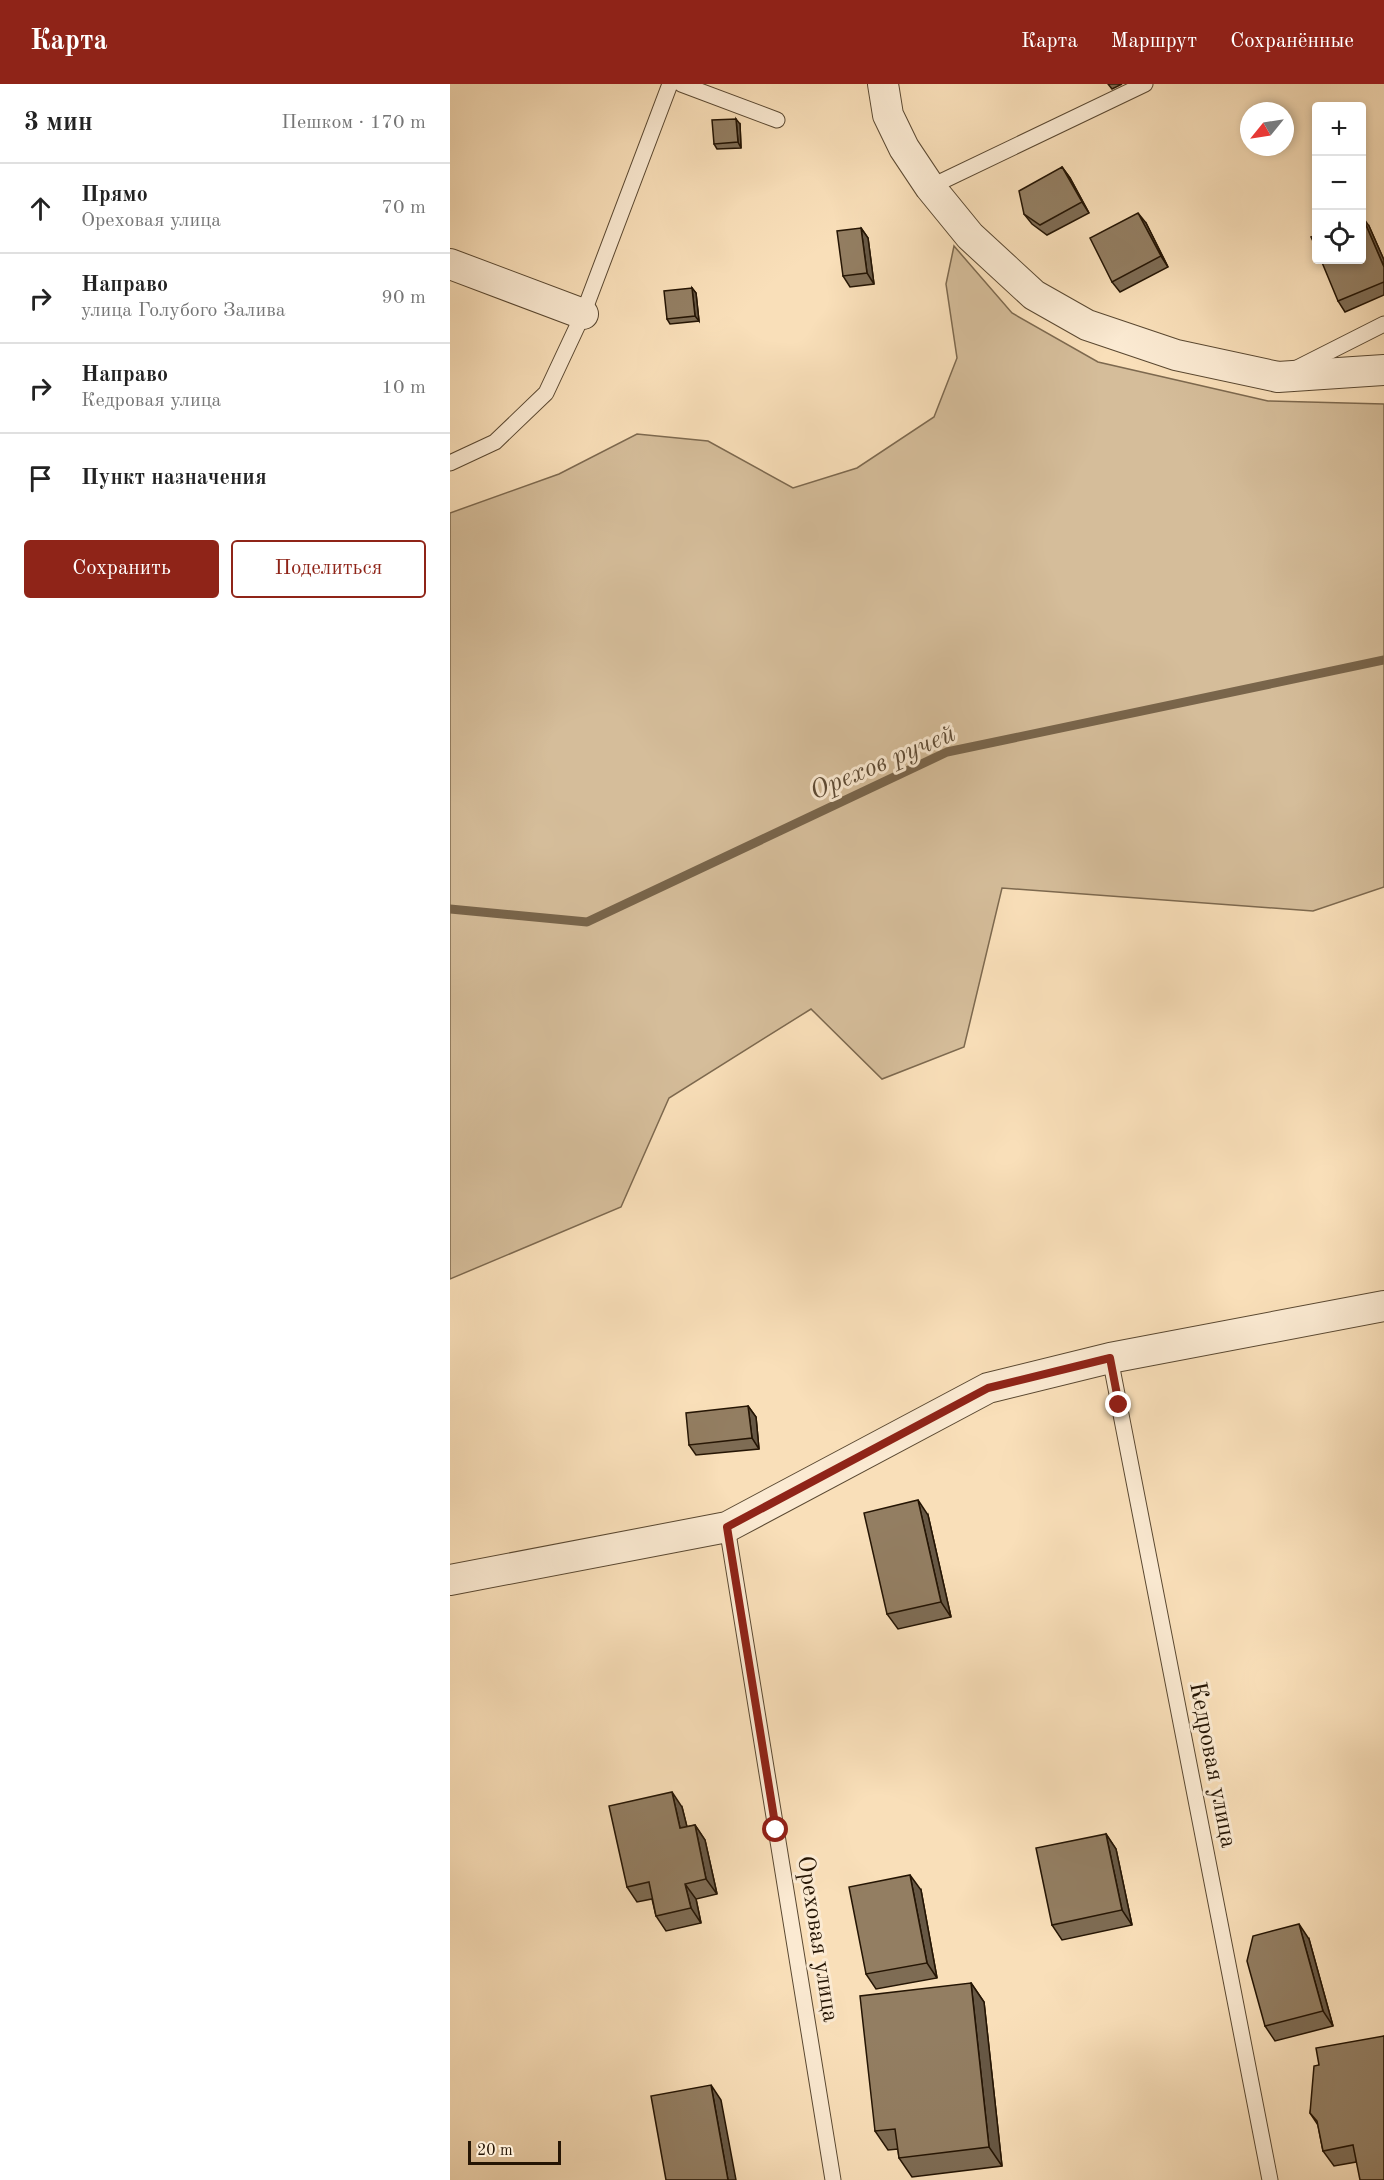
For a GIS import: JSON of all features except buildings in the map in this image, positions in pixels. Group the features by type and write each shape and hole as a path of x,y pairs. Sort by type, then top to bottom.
{"street":[{"path":"883,84 888,115 904,148 930,187 970,236 1034,295 1087,324 1176,354 1278,377 1384,370"},
{"path":"450,264 583,314"},
{"path":"450,1580 727,1527 988,1388 1110,1358 1384,1306"}],"lane":[{"path":"450,463 495,442 546,393 583,314 670,84"},
{"path":"681,84 777,120"},
{"path":"930,187 1145,84"},
{"path":"1278,377 1384,324"},
{"name":"Кедровая улица","path":"1110,1358 1270,2180"},
{"name":"Ореховая улица","path":"727,1527 833,2180"}],"shaded area":[{"path":"954,246 1012,313 1098,362 1268,401 1384,404 1384,887 1313,911 1002,888 964,1047 882,1079 811,1009 669,1098 621,1207 450,1279 450,513 559,474 637,434 708,441 793,488 857,468 934,417 957,358 946,284"}],"waterway":[{"name":"Орехов ручей","path":"450,909 587,922 947,752 1384,660"}],"route":[{"path":"776,1830 727,1527 988,1388 1110,1358 1119,1405"}]}
